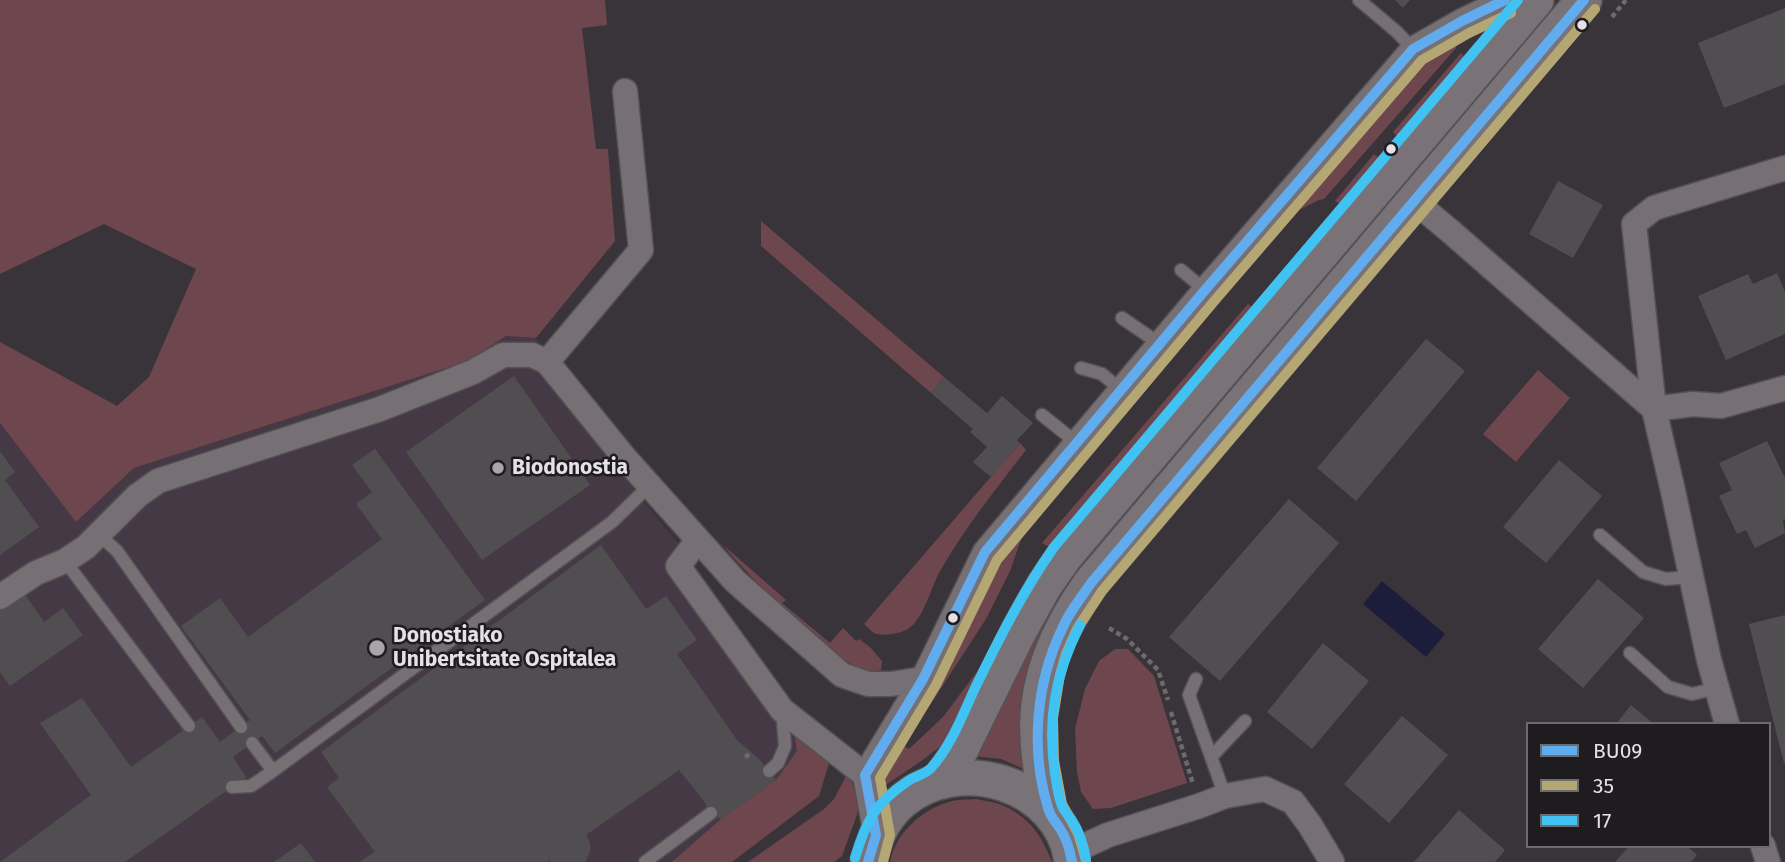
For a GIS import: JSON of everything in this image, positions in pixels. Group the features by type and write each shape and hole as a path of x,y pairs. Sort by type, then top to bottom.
{"main road":[{"path":"939,781 960,751 1044,586 1065,556 1536,0"},
{"path":"1049,812 1037,735 1039,704 1052,653 1062,627 1074,607 1091,583 1584,0"},
{"path":"872,849 887,817 902,802 939,781 968,777 998,781 1026,793 1049,812 1062,831 1072,857"}],"street":[{"path":"872,849 865,775 923,679 985,552 1205,290 1413,49 1462,20 1505,0"},
{"path":"547,362 640,250 625,91"},
{"path":"1726,722 1709,660 1654,409 1634,223 1654,208 1785,168"},
{"path":"1414,201 1654,409 1693,404 1721,405 1785,388"},
{"path":"0,597 36,573 65,561 86,547 138,496 158,481 380,409 473,372 503,355 532,355 547,362 649,485 703,537 735,580 842,675 868,684 923,679"},
{"path":"703,537 678,566 782,710 865,775"},
{"path":"1072,857 1108,835 1225,796 1265,789 1293,802 1332,862"}],"lane":[{"path":"1359,0 1413,49"},
{"path":"1181,270 1205,290"},
{"path":"1122,318 1160,344"},
{"path":"1081,368 1101,374 1121,390"},
{"path":"1042,415 1077,443"},
{"path":"232,787 251,786 273,771 612,522 649,485"},
{"path":"99,534 117,551 241,727"},
{"path":"1600,535 1643,572 1666,579 1691,577"},
{"path":"65,561 189,726"},
{"path":"1630,653 1668,687 1692,694 1717,688"},
{"path":"1196,679 1189,695 1225,796"},
{"path":"769,771 778,763 785,746 782,710"},
{"path":"1211,757 1245,721"},
{"path":"252,743 273,771"},
{"path":"645,862 711,813"}],"path":[{"path":"1109,628 1127,639 1158,670 1193,785 1182,789"},
{"path":"745,757 752,753"}],"shaded area":[{"path":"0,0 605,0 607,25 582,28 596,149 608,149 615,241 536,338 506,336 468,361 134,468 76,522 0,423 0,342 117,406 149,377 196,269 104,224 0,274"},
{"path":"1459,38 1456,48 1324,199 1299,210 1025,528 1010,571 986,619 923,716 908,715 935,682 957,646 1003,557 1022,529 1408,72 1437,50"},
{"path":"1461,53 1466,59 1400,139 1393,132"},
{"path":"1374,154 1381,160 1343,205 1335,201"},
{"path":"761,221 944,377 931,393 761,246"},
{"path":"1248,304 1254,309 1051,548 1042,543"},
{"name":"Donostiako Unibertsitate Ospitalea","path":"506,336 536,338 564,395 602,449 679,545 792,701 833,737 821,792 724,862 0,862 0,423 76,522 134,468 468,361"},
{"path":"1538,370 1570,398 1516,462 1483,434"},
{"path":"1020,443 1026,450 959,541 939,573 918,619 908,629 893,634 880,635 872,631 864,624"},
{"path":"722,544 786,600 782,603 830,643 843,628 856,641 859,639 870,647 882,661 881,670 865,671 842,657 769,594"},
{"path":"1382,581 1445,634 1426,657 1363,604"},
{"path":"1052,603 1057,607 1026,770 1001,759 973,756"},
{"path":"1115,649 1128,649 1154,676 1187,783 1111,808 1093,809 1081,792 1075,729 1085,689 1099,661"},
{"path":"991,653 957,724 942,745 880,789 876,787 879,768 893,740 909,749 943,717"},
{"path":"794,731 831,757 819,796 732,862 672,862 721,819 776,780 797,751"},
{"path":"847,774 859,805 842,856 834,862 748,862 824,809 834,799"},
{"path":"976,799 1001,805 1021,816 1039,836 1052,862 890,862 904,833 929,810 949,802"}],"building":[{"path":"1395,0 1410,0 1403,8"},
{"path":"1785,8 1785,84 1724,108 1698,43"},
{"path":"1558,181 1603,205 1573,258 1529,234"},
{"path":"1777,273 1785,292 1785,334 1726,360 1698,296 1748,274 1753,284"},
{"path":"1426,339 1465,371 1356,501 1317,468"},
{"name":"Biodonostia","path":"514,376 590,485 482,560 406,452"},
{"path":"944,377 987,413 1002,396 1033,423 1017,440 1020,443 991,477 973,462 987,447 970,432 973,429 931,393"},
{"path":"1767,441 1785,478 1785,533 1755,548 1746,530 1737,534 1719,496 1732,490 1719,463"},
{"path":"375,449 485,600 275,753 262,736 233,757 246,777 125,862 0,862 91,795 40,723 82,698 131,767 202,717 220,742 250,720 181,626 220,598 248,637 382,539 356,504 372,492 352,465"},
{"path":"0,451 15,472 5,480 39,527 0,555"},
{"path":"1559,460 1602,496 1546,563 1503,527"},
{"path":"1289,499 1339,543 1220,681 1169,637"},
{"path":"601,545 646,609 666,596 697,640 677,654 737,740 759,759 776,780 721,819 711,813 679,770 586,835 590,852 585,862 359,862 375,852 327,787 339,778 321,752"},
{"path":"1598,579 1644,618 1583,688 1538,649"},
{"path":"24,593 44,622 63,608 83,635 10,686 0,672 0,610"},
{"path":"1785,615 1785,763 1784,763 1749,624"},
{"path":"1323,643 1369,681 1312,749 1267,712"},
{"path":"1631,705 1652,722 1618,722"},
{"path":"1402,716 1448,755 1389,823 1344,784"},
{"path":"1459,810 1505,850 1495,862 1414,862"},
{"path":"301,843 315,862 274,862"},
{"path":"1627,848 1689,848 1697,855 1691,862 1615,862"}],"transit line":[{"name":"BU09","path":"868,862 876,835 865,775 923,679 985,552 1205,290 1413,49 1505,0"},
{"name":"17","path":"855,858 863,833 880,805 908,781 929,770 945,750 1012,616 1054,547 1518,0"},
{"name":"BU09","path":"1072,862 1066,839 1048,808 1042,786 1038,740 1038,717 1046,672 1068,617 1091,583 1584,0"},
{"name":"35","path":"1086,860 1078,833 1062,804 1054,761 1053,718 1060,675 1077,629 1102,591 1595,9"},
{"name":"35","path":"883,862 890,835 880,778 936,685 997,560 1216,299 1422,60 1511,13"},
{"name":"17","path":"1080,625 1059,679 1052,735 1060,798 1079,834 1086,860"}],"place":[{"name":"Biodonostia","path":"498,468"},
{"name":"Donostiako Unibertsitate Ospitalea","path":"377,648"}]}
